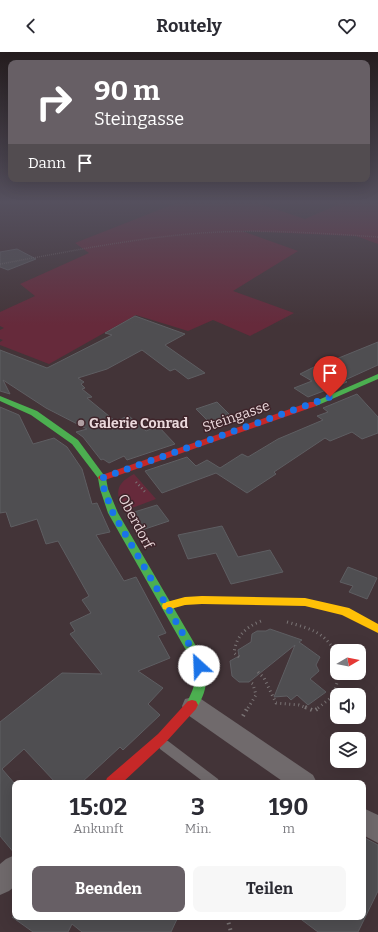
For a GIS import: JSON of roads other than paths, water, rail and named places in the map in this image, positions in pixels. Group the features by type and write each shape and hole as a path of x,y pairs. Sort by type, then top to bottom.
{"street":[{"name":"Steingasse","path":"102,478 318,402 378,376"},
{"name":"Oberdorf","path":"0,398 34,413 76,442 102,478 104,489 113,513 197,658 202,674 201,688 193,706"},
{"path":"167,606 185,601 202,600 305,602 345,611 378,628"},
{"path":"115,780 159,741 193,706 301,780"},
{"path":"366,822 378,830"},
{"path":"0,882 12,871"}],"lane":[{"path":"159,741 210,780"}],"place":[{"name":"Galerie Conrad","path":"81,423"}]}
